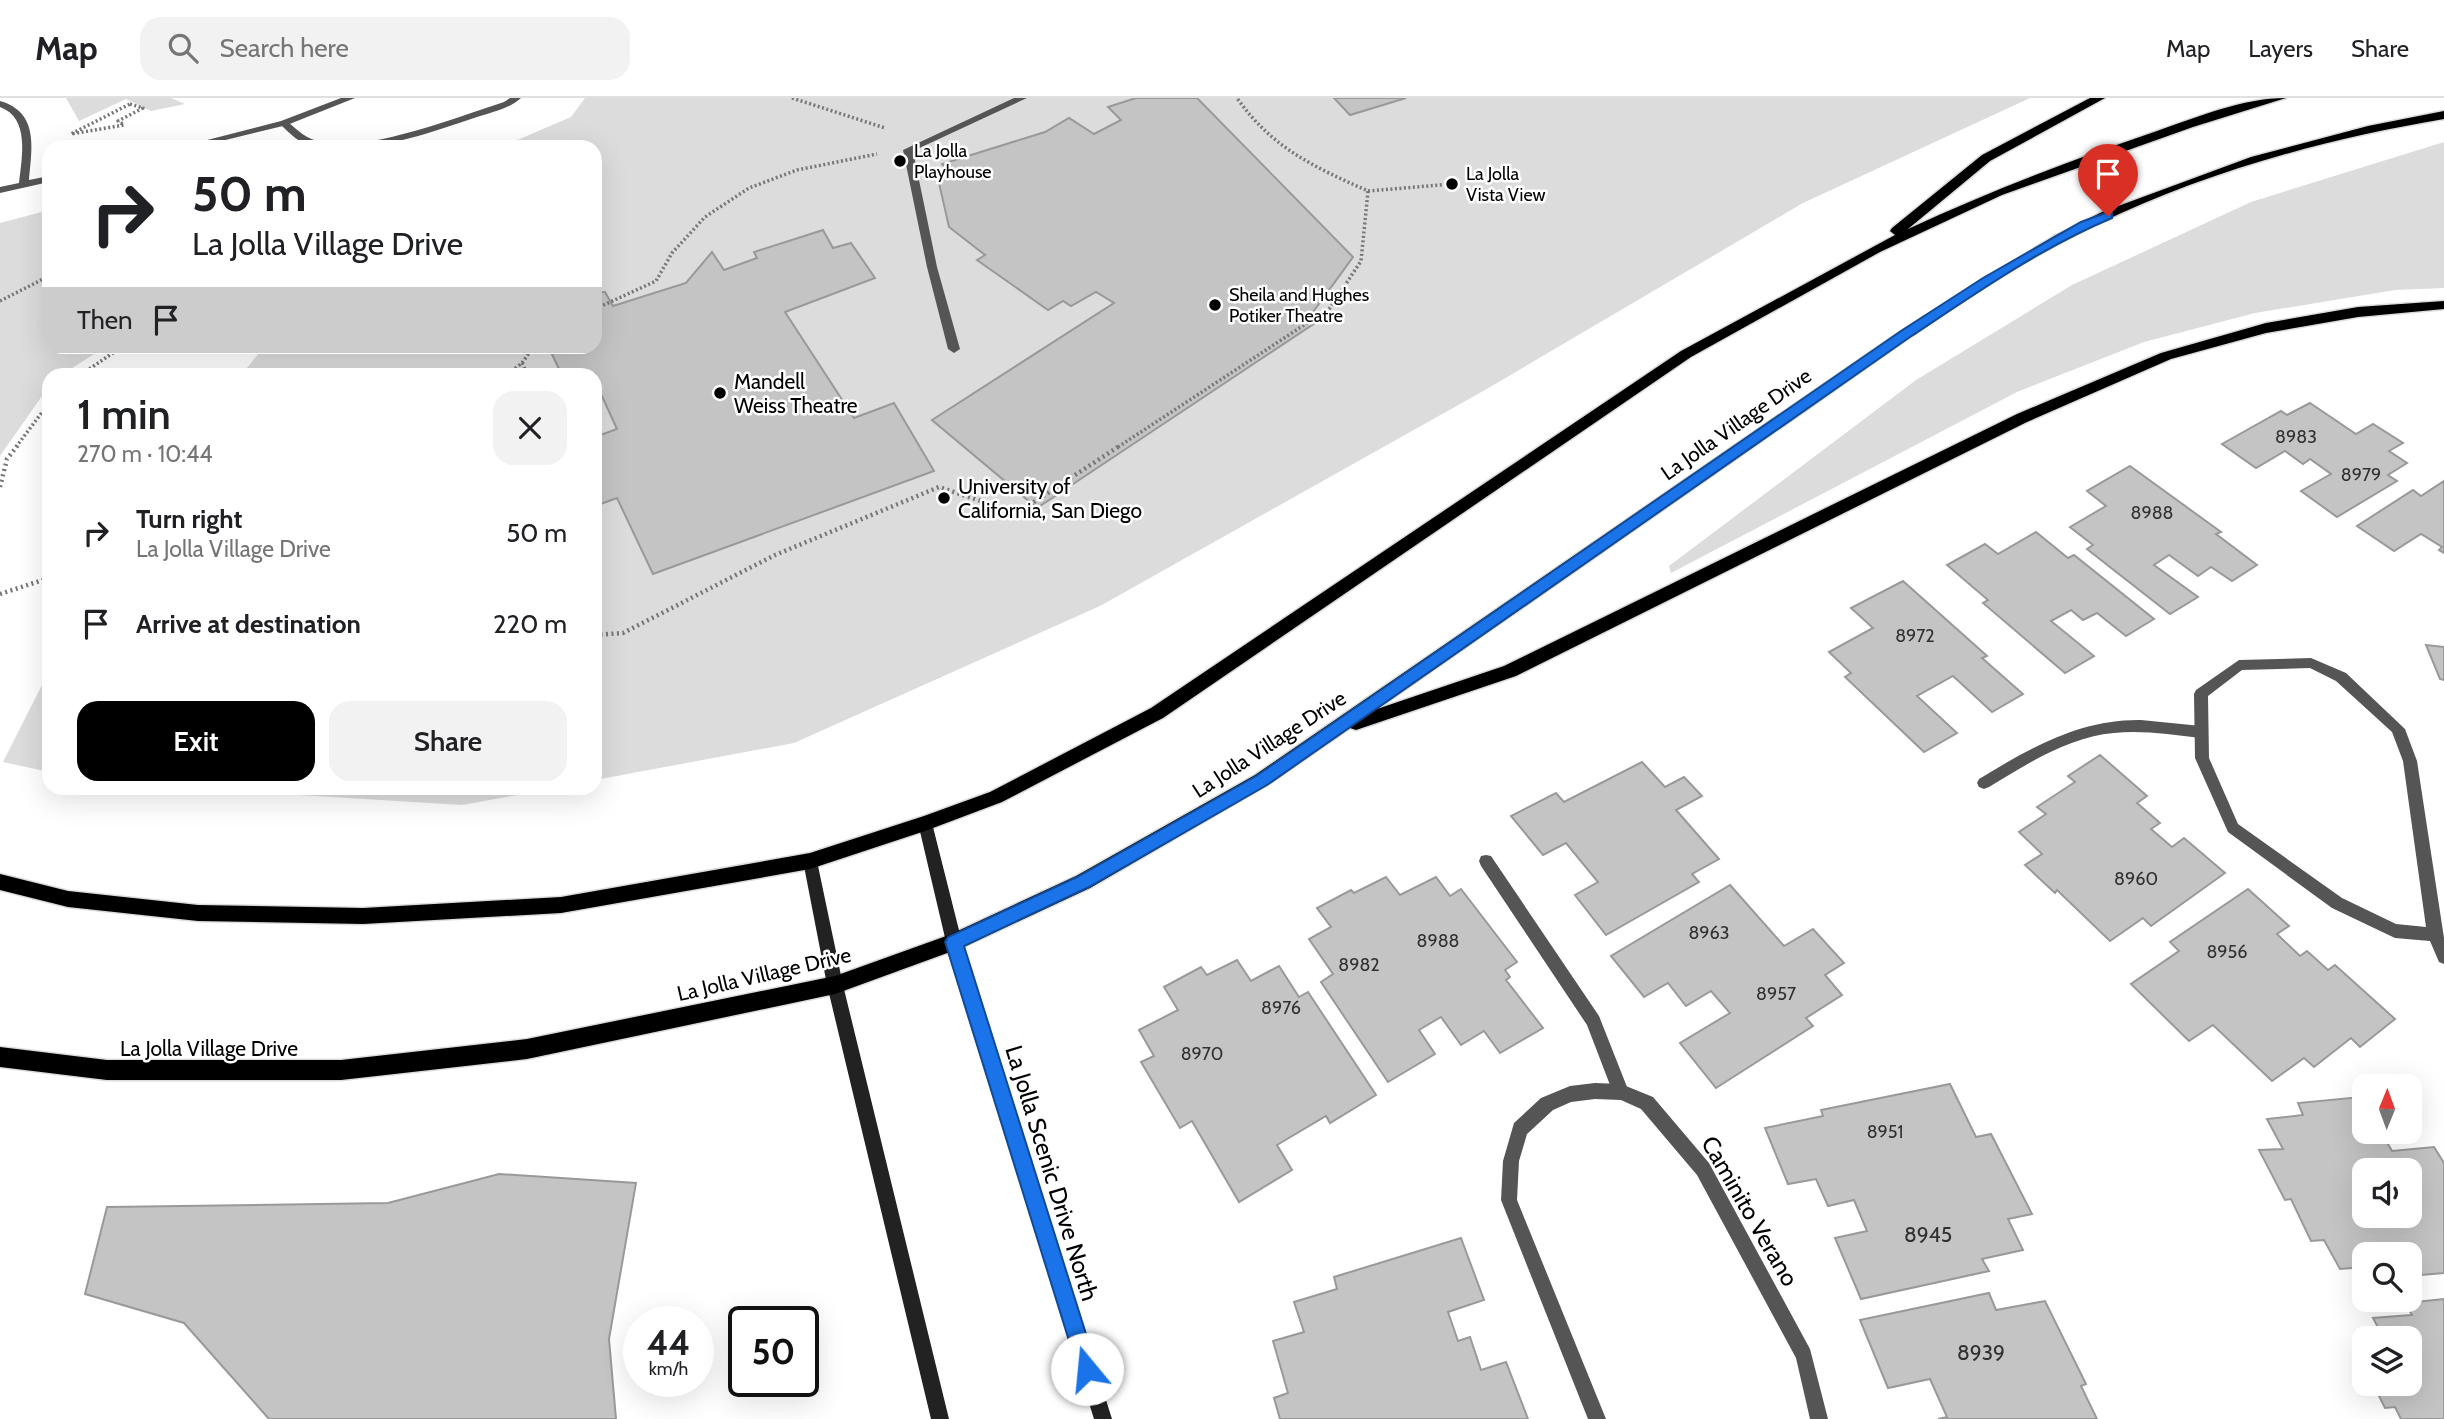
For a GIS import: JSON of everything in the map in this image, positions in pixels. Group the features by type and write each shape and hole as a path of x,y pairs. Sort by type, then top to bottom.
{"main road":[{"path":"1875,249 1986,158 2099,98"},
{"path":"0,882 68,899 198,913 363,916 561,905 810,861 925,823 996,797 1157,713 1686,354 1875,249 1997,192 2189,124 2280,98"},
{"name":"La Jolla Village Drive","path":"0,1057 107,1070 341,1070 527,1049 835,985 954,942 1083,882 1261,780 1906,334 1987,280 2085,225 2196,179 2277,153 2439,115"},
{"path":"1336,730 1510,671 2022,418 2166,356 2266,328 2358,312 2444,305"},
{"name":"La Jolla Scenic Drive North","path":"925,823 954,942 1103,1419"},
{"path":"810,861 835,985 940,1419"}],"street":[{"path":"214,140 284,123 350,98"},
{"path":"391,140 507,104 516,98"},
{"path":"954,349 932,267 908,150 1022,98"},
{"path":"0,104 9,105 22,117 27,142 24,184"},
{"path":"284,123 310,140"},
{"path":"0,190 42,180"},
{"path":"2435,935 2395,931 2337,904 2233,828 2202,758 2201,694 2239,665 2311,663 2341,677 2398,729 2410,761 2435,935 2444,957"},
{"path":"1983,783 2047,745 2093,729 2130,725 2201,732"},
{"path":"1486,861 1593,1021 1621,1092 1570,1094 1547,1104 1520,1129 1510,1174 1509,1200 1597,1419"},
{"name":"Caminito Verano","path":"1621,1092 1647,1103 1703,1169 1804,1355 1819,1419"}],"path":[{"path":"602,306 656,281 661,265 705,214 759,182 803,166 908,150 904,134 792,98"},
{"path":"1237,98 1260,130 1288,153 1368,191 1452,184"},
{"path":"130,104 143,108 118,121 124,125 71,134 130,104"},
{"path":"602,634 623,633 775,555 939,487 1017,513 1330,308 1361,261 1368,191"},
{"path":"0,301 42,280"},
{"path":"91,368 111,354"},
{"path":"516,368 528,354"},
{"path":"522,363 524,368"},
{"path":"0,488 7,459 42,412"},
{"path":"0,594 42,580"}],"shaded area":[{"path":"66,98 171,98 185,104 151,111 126,99 79,121"},
{"name":"University of California, San Diego","path":"585,98 2030,98 1803,203 1485,390 1100,606 794,743 602,779 602,368 247,368 258,354 602,354 602,140 517,140 571,117"},
{"path":"2444,142 2444,288 2395,290 2255,313 2144,342 2017,392 1671,573 1669,566 1916,380 2072,285 2251,202"},
{"path":"42,212 42,354 94,354 72,368 42,368 42,396 0,456 0,223"},
{"path":"42,685 42,770 3,762"},
{"path":"298,795 517,795 462,805"}],"building":[{"name":"Sheila and Hughes Potiker Theatre","path":"1136,98 1197,98 1353,257 1308,319 1315,323 1037,508 932,420 1114,303 1096,292 1071,306 1063,301 1048,310 977,260 985,255 949,227 937,174 947,171 942,164 1045,132 1069,118 1094,134 1121,120 1108,107"},
{"path":"1334,98 1406,98 1350,115"},
{"name":"Mandell Weiss Theatre","path":"823,230 833,248 851,243 875,278 785,312 854,418 894,403 934,471 653,574 617,498 602,503 602,434 617,429 602,396 602,368 559,368 552,354 602,354 602,292 605,292 613,306 686,283 712,252 724,270 757,258 754,252"},
{"path":"2310,403 2356,434 2373,424 2403,443 2389,451 2407,463 2388,475 2397,481 2337,517 2301,491 2331,474 2310,459 2303,464 2285,451 2256,468 2222,444 2281,411 2287,415"},
{"path":"2130,466 2221,532 2216,534 2257,565 2232,581 2211,567 2198,576 2169,555 2154,565 2198,597 2170,614 2087,549 2093,545 2070,527 2106,506 2087,491"},
{"path":"2444,481 2444,553 2439,550 2442,547 2421,534 2394,551 2357,526 2413,490 2421,496"},
{"path":"2036,532 2068,558 2074,555 2154,619 2126,636 2097,613 2083,620 2071,610 2051,621 2094,656 2065,673 1983,603 1988,600 1947,565 1985,544 1998,554"},
{"path":"1903,581 1987,656 1982,658 2023,694 1992,712 1953,676 1917,696 1957,733 1924,752 1845,677 1851,673 1829,652 1873,628 1851,608"},
{"path":"2426,645 2444,647 2444,680 2440,679"},
{"path":"2100,755 2147,796 2137,803 2160,823 2151,829 2172,847 2184,838 2225,873 2151,926 2143,918 2110,941 2057,890 2055,893 2025,865 2042,854 2019,832 2046,814 2037,807 2075,782 2068,776"},
{"path":"1642,762 1665,787 1684,777 1702,796 1676,810 1719,859 1692,874 1699,882 1606,935 1575,895 1598,882 1566,843 1543,855 1511,816 1556,793 1564,802"},
{"path":"1386,877 1400,895 1436,877 1450,896 1461,889 1517,962 1505,970 1510,977 1506,980 1543,1028 1500,1053 1484,1031 1461,1045 1441,1017 1419,1030 1435,1054 1388,1082 1321,982 1333,974 1309,939 1331,927 1317,908 1351,890 1354,893"},
{"path":"1730,885 1784,946 1813,929 1844,963 1825,975 1842,995 1806,1018 1813,1026 1716,1088 1680,1043 1730,1013 1711,991 1686,1006 1668,983 1644,997 1611,956"},
{"path":"2248,889 2289,926 2277,934 2300,956 2307,951 2328,970 2335,965 2395,1019 2360,1047 2351,1038 2314,1067 2304,1058 2272,1081 2213,1025 2189,1041 2131,984 2179,951 2170,942"},
{"path":"1237,960 1251,981 1279,966 1299,997 1308,992 1376,1095 1330,1123 1326,1116 1277,1145 1292,1170 1239,1202 1192,1121 1180,1128 1141,1062 1154,1056 1139,1030 1178,1010 1164,987 1201,967 1207,975"},
{"path":"1950,1084 1976,1137 1991,1134 2032,1214 2008,1219 2023,1250 1982,1259 1989,1271 1861,1299 1835,1238 1867,1231 1854,1200 1828,1206 1816,1179 1788,1184 1765,1128 1823,1116 1821,1110"},
{"path":"2352,1098 2352,1144 2388,1144 2392,1151 2434,1147 2444,1163 2444,1273 2422,1275 2422,1242 2352,1242 2352,1268 2340,1269 2324,1240 2311,1241 2291,1199 2285,1200 2259,1150 2283,1149 2267,1119 2303,1115 2298,1103"},
{"path":"499,1174 636,1183 609,1339 616,1419 269,1419 184,1323 85,1294 107,1207 388,1203"},
{"path":"1461,1238 1484,1300 1448,1312 1458,1341 1470,1337 1481,1370 1506,1362 1528,1419 1280,1419 1274,1398 1288,1393 1273,1341 1304,1332 1294,1302 1337,1289 1334,1277"},
{"path":"1989,1293 1996,1310 2045,1301 2086,1384 2081,1386 2097,1419 1938,1419 1947,1417 1930,1379 1888,1388 1860,1320"},
{"path":"2444,1299 2444,1419 2401,1419 2395,1407 2385,1408 2379,1396 2422,1396 2422,1326 2377,1326 2373,1318 2422,1312 2422,1301"}],"place":[{"name":"La Jolla Playhouse","path":"900,161"},
{"name":"La Jolla Vista View","path":"1452,184"},
{"name":"Sheila and Hughes Potiker Theatre","path":"1215,305"},
{"name":"Mandell Weiss Theatre","path":"720,393"},
{"name":"University of California, San Diego","path":"944,498"}],"route":[{"path":"1087,1369 954,942 1083,882 1261,780 1987,280 2085,225 2108,216"}]}
